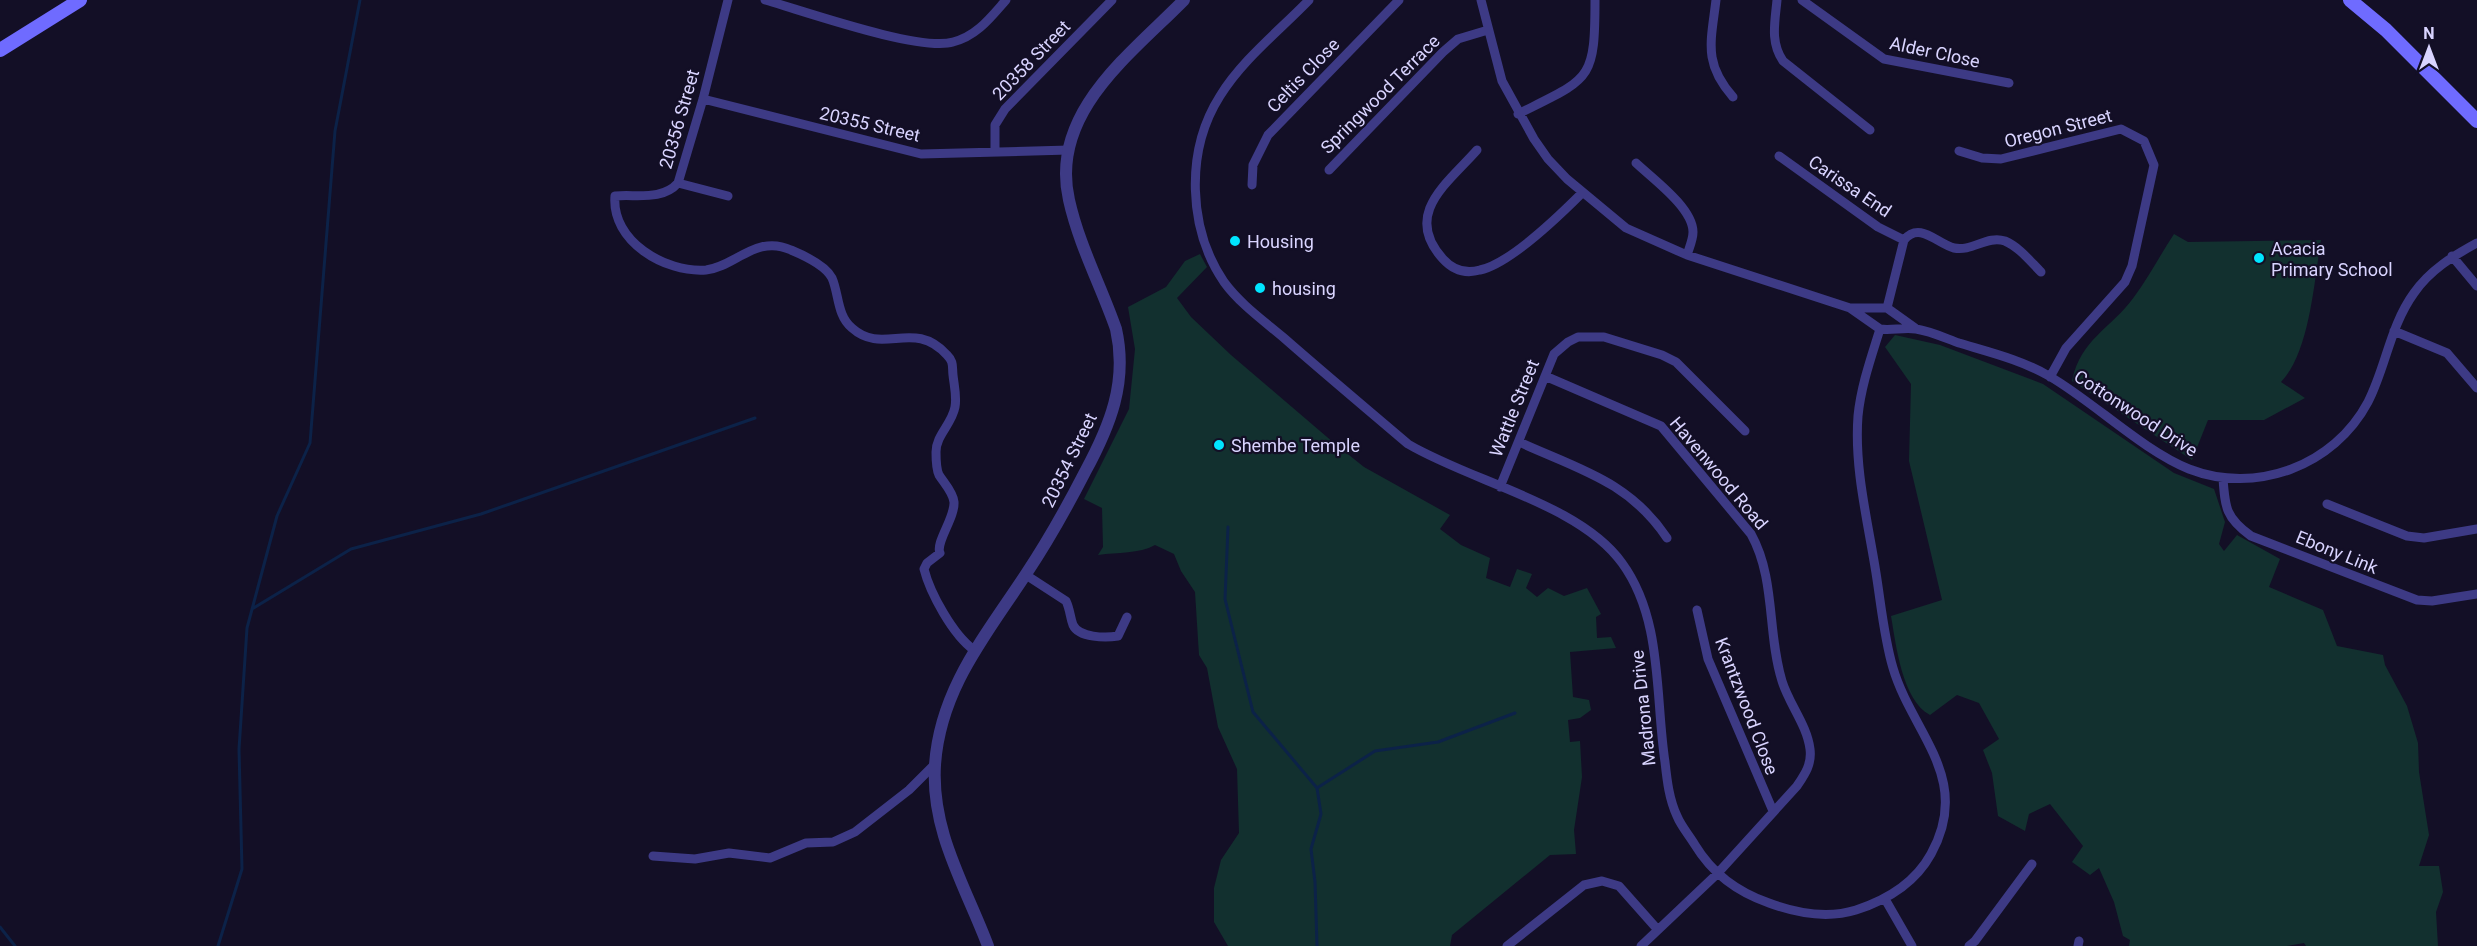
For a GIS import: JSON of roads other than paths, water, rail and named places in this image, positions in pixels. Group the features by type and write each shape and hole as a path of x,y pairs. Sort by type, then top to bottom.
{"main road":[{"path":"0,50 80,0"},
{"path":"2350,0 2386,30 2477,121"}],"street":[{"name":"20356 Street","path":"728,0 703,99 678,183 670,190 655,195 615,196 615,211 629,238 662,263 708,270 754,248 771,246 792,250 831,277 846,322 858,333 875,340 909,336 926,338 946,353 953,362 955,406 939,437 936,450 938,474 946,483 954,502 951,519 939,544 940,553 927,563 924,569 936,598 966,644 974,650"},
{"path":"765,0 908,40 936,45 953,43 982,28 1006,0"},
{"name":"20358 Street","path":"995,152 995,125 1005,109 1112,0"},
{"name":"20354 Street","path":"988,946 945,846 938,815 935,764 945,713 952,692 974,650 1026,575 1059,521 1095,454 1116,404 1120,386 1120,346 1069,198 1070,150 1087,101 1105,79 1184,0"},
{"name":"Madrona Drive","path":"1309,0 1234,77 1219,97 1205,126 1195,176 1196,200 1208,248 1225,282 1249,308 1408,444 1435,460 1586,527 1609,545 1624,565 1639,593 1652,629 1668,788 1677,816 1717,874 1753,897 1809,913 1848,912 1885,899 1907,884 1929,858 1941,826 1944,795 1938,758 1892,667 1858,459 1861,399 1877,327 1873,316 1886,310"},
{"name":"Celtis Close","path":"1252,185 1253,165 1268,135 1399,0"},
{"path":"1481,0 1502,81 1518,114 1548,159 1582,193 1626,228 1687,255 1850,308 1886,310"},
{"path":"1518,114 1576,83 1586,72 1594,51 1594,0"},
{"path":"1716,0 1712,62 1719,81 1733,97"},
{"path":"1777,0 1775,46 1783,61 1870,130"},
{"name":"Alder Close","path":"1802,0 1884,59 2009,83"},
{"name":"Springwood Terrace","path":"1329,170 1443,52 1458,39 1488,30"},
{"name":"20355 Street","path":"703,99 896,150 921,154 1070,150"},
{"name":"Oregon Street","path":"1959,151 1982,158 2001,159 2121,129 2136,134 2149,148 2154,169 2132,266 2125,282 2066,348 2050,377"},
{"path":"1478,150 1436,197 1425,216 1429,240 1444,260 1456,269 1466,272 1494,265 1547,226 1582,193"},
{"name":"Carissa End","path":"1779,156 1878,227 1904,240"},
{"path":"1636,163 1682,207 1690,219 1693,233 1687,255"},
{"path":"678,183 728,196"},
{"path":"1891,327 1894,322 1886,310 1904,240 1910,234 1922,232 1959,249 1989,240 2002,240 2017,249 2041,272"},
{"name":"Cottonwood Drive","path":"1886,310 1917,329 1991,353 2050,377 2184,466 2223,478 2270,478 2297,468 2319,456 2340,438 2368,401 2394,331 2413,294 2429,275 2452,256 2477,243"},
{"path":"2452,256 2477,286"},
{"path":"1850,308 1877,327"},
{"name":"Cottonwood Drive","path":"1877,327 1917,329"},
{"path":"2394,331 2447,353 2477,388"},
{"name":"Wattle Street","path":"1500,487 1554,354 1568,342 1585,336 1604,337 1662,355 1676,362 1745,431"},
{"name":"Havenwood Road","path":"1545,376 1661,426 1751,534 1760,549 1782,680 1811,750 1807,772 1717,874 1641,946"},
{"path":"1519,442 1618,486 1648,512 1667,538"},
{"name":"Ebony Link","path":"2223,478 2228,512 2236,525 2251,536 2417,600 2432,601 2477,594"},
{"path":"2326,504 2407,536 2424,538 2477,529"},
{"path":"1026,575 1066,601 1073,624 1080,632 1100,637 1118,636 1127,617"},
{"name":"Krantzwood Close","path":"1697,609 1708,658 1767,803 1773,811"},
{"path":"653,856 695,859 729,853 770,858 806,843 833,842 864,825 909,790 935,764"},
{"path":"1969,946 2032,864"},
{"path":"1507,946 1584,885 1602,881 1619,886 1658,930"},
{"path":"1885,899 1912,946"}],"waterway":[{"path":"218,946 242,869 239,749 247,628 277,516 310,443 335,131 360,0"},
{"path":"252,609 351,549 481,514 755,418"},
{"path":"1228,527 1225,599 1253,712 1317,788 1321,814 1311,849 1315,882 1317,946"},
{"path":"1317,788 1375,751 1438,742 1515,713"},
{"path":"0,927 15,946"}],"place":[{"name":"Housing","path":"1235,241"},
{"name":"Acacia Primary School","path":"2259,258"},
{"name":"housing","path":"1260,288"},
{"name":"Shembe Temple","path":"1219,445"}]}
